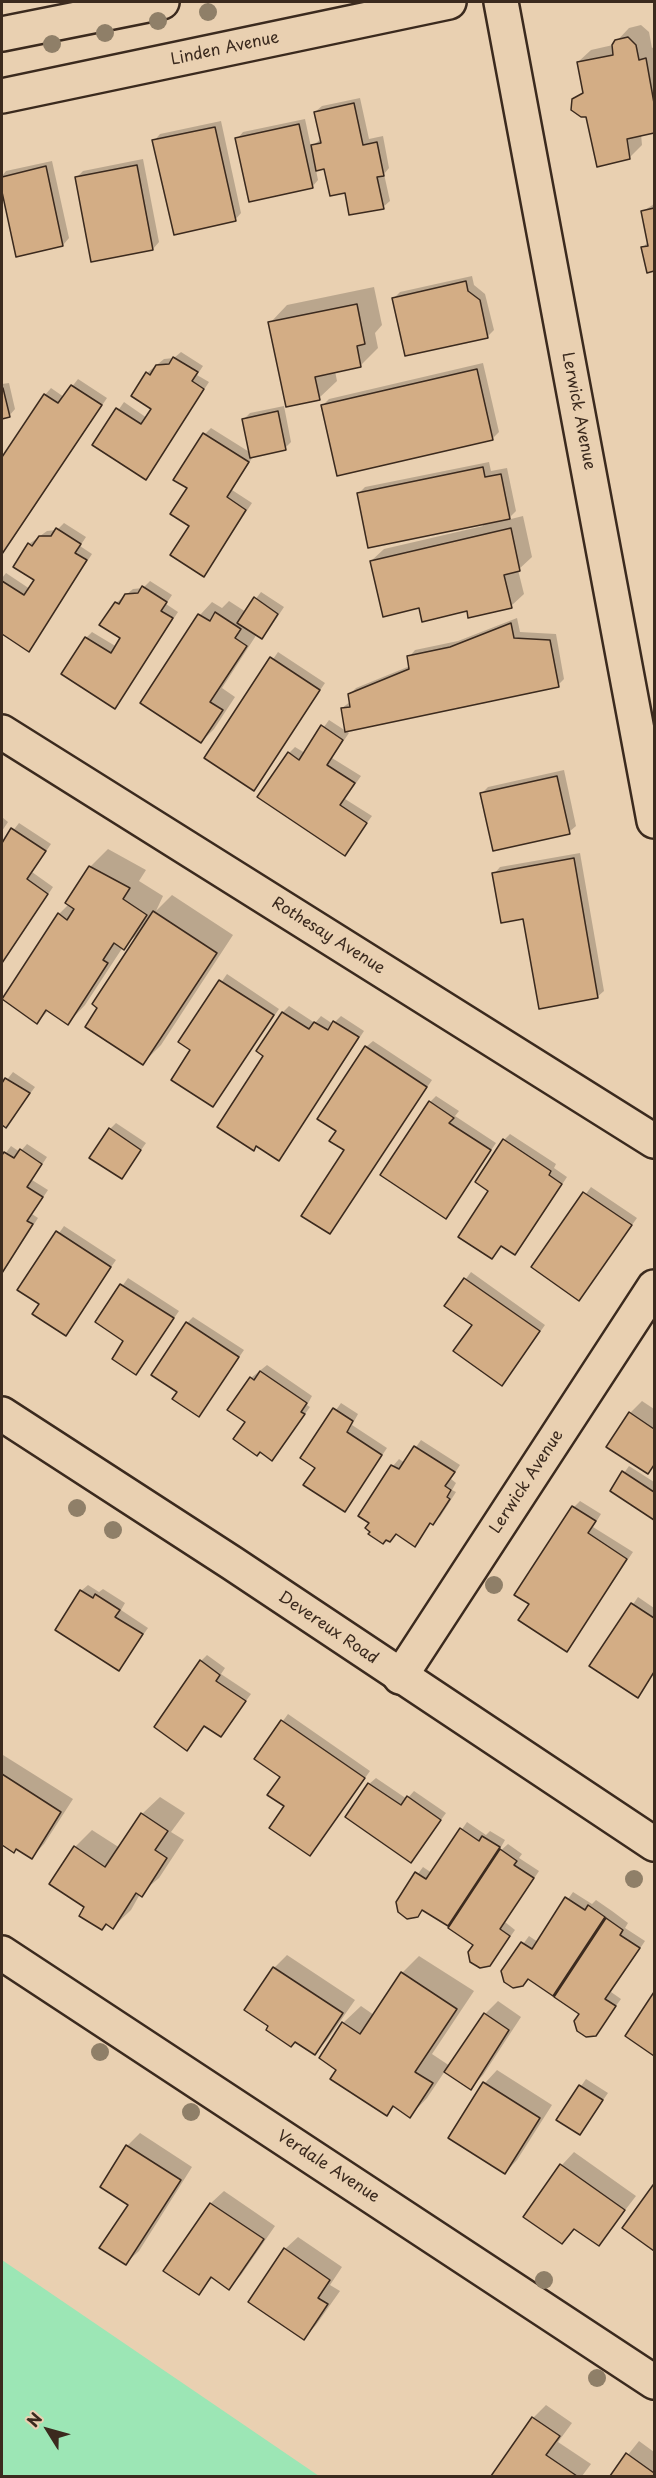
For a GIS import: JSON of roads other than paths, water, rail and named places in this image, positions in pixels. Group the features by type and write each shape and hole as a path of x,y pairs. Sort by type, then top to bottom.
{"street":[{"path":"2,34 162,2"},
{"name":"Linden Avenue","path":"2,96 449,2"},
{"name":"Lerwick Avenue","path":"501,2 654,821"},
{"name":"Rothesay Avenue","path":"2,732 654,1141"},
{"name":"Lerwick Avenue","path":"400,1677 654,1287"},
{"name":"Devereux Road","path":"2,1414 232,1563 654,1844"},
{"name":"Verdale Avenue","path":"2,1953 654,2382"}]}
